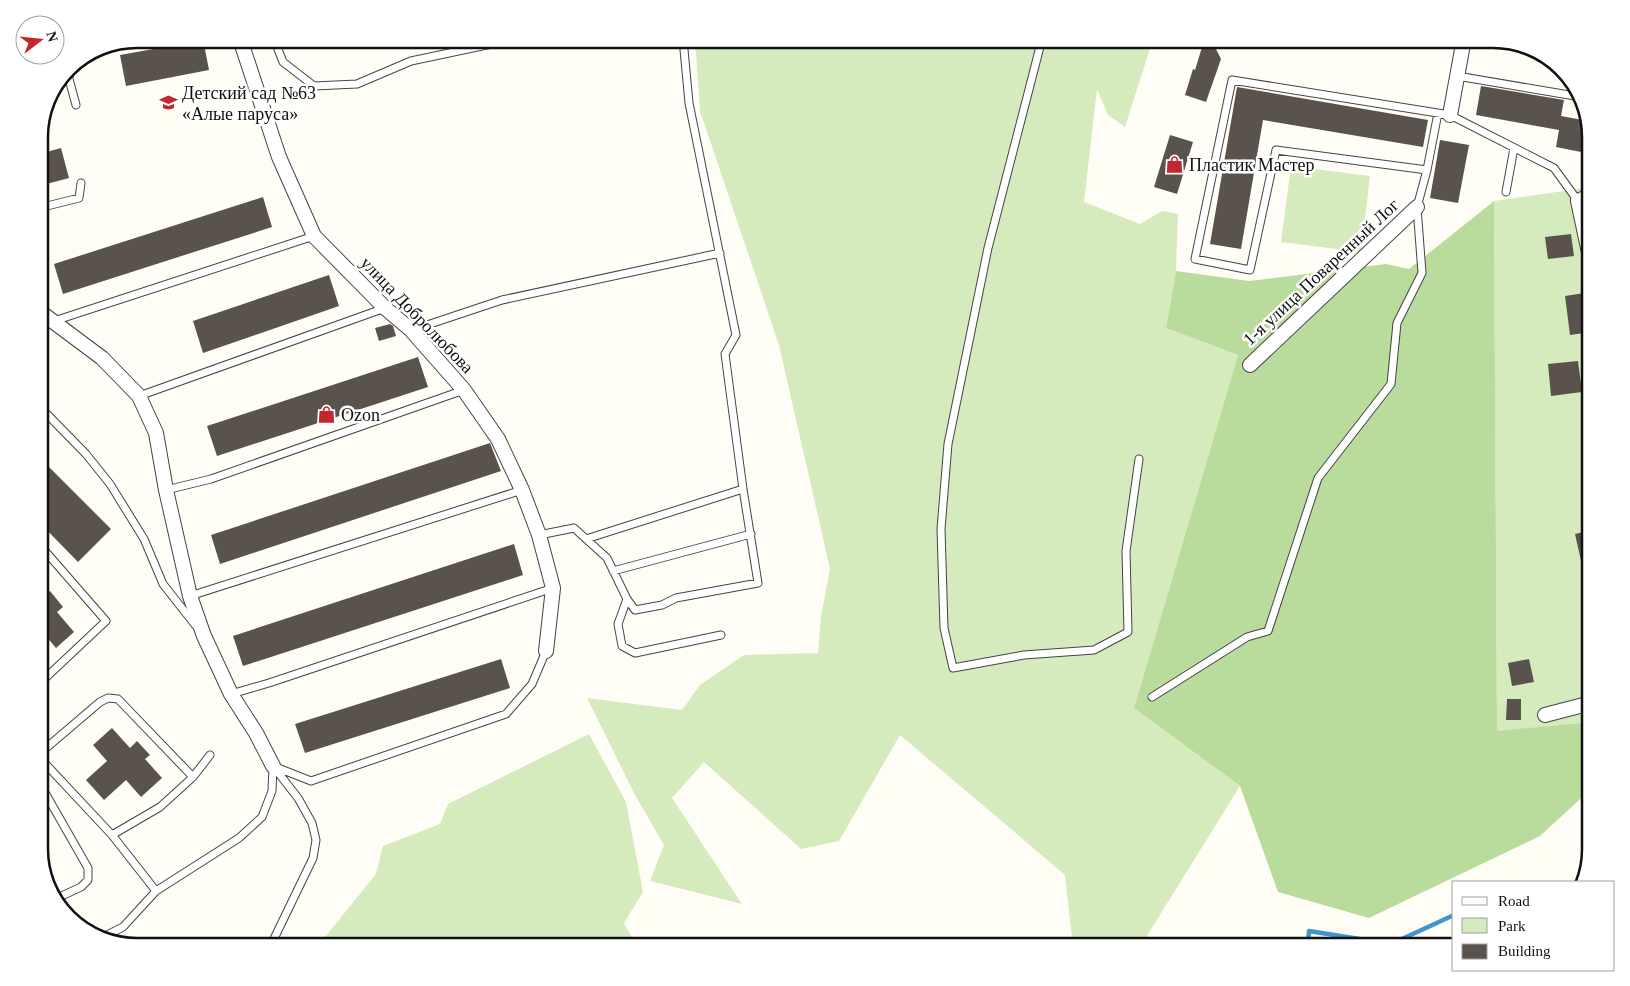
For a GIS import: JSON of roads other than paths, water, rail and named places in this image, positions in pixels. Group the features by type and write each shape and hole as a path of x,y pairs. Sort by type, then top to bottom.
{"street":[{"name":"улица Добролюбова","path":"243,48 279,157 314,236 385,308 411,330 464,390 498,439 522,490 539,535 553,588 546,651"},
{"path":"1444,114 1457,76 1462,48"},
{"path":"1582,199 1578,201 1582,220"},
{"name":"1-я улица Поваренный Лог","path":"1250,365 1417,207"},
{"path":"48,317 102,358 139,396 156,432 166,490 190,596 204,636 231,694 256,733 273,766"},
{"path":"1545,715 1582,705"}],"lane":[{"path":"278,48 283,62 314,86 356,84 411,61 472,48"},
{"path":"539,535 574,528 607,558 627,599 636,610 662,605 676,598 758,583 725,354 736,336 689,103 683,48"},
{"path":"1040,48 988,248 948,444 942,529 944,628 953,668 1024,655 1094,650 1128,632 1126,551 1139,459"},
{"path":"1457,76 1572,95"},
{"path":"69,79 76,105"},
{"path":"1427,170 1276,150 1250,270 1195,258 1232,80 1444,114 1554,168 1578,201"},
{"path":"1152,696 1247,637 1268,631 1318,478 1391,384 1397,323 1422,273 1417,207 1444,114"},
{"path":"1506,192 1514,148"},
{"path":"48,206 79,198 81,183"},
{"path":"54,321 314,236"},
{"path":"411,330 502,300 720,253"},
{"path":"139,396 385,308"},
{"path":"166,490 211,479 464,390"},
{"path":"48,415 86,454 110,484 144,540 164,584 204,636"},
{"path":"586,539 743,489"},
{"path":"190,596 522,490"},
{"path":"613,571 751,534"},
{"path":"48,554 106,622 48,676"},
{"path":"231,694 553,588"},
{"path":"627,599 618,624 622,646 635,653 721,635"},
{"path":"273,766 311,781 506,714 532,684 546,651"},
{"path":"48,747 100,702 108,698 118,700 193,778"},
{"path":"112,835 160,807 193,778 210,755"},
{"path":"48,765 112,835 156,891"},
{"path":"110,934 123,927 156,891 239,838 262,817 272,791 273,766"},
{"path":"273,766 298,798 312,823 316,840 313,858 274,938"},
{"path":"48,798 88,868 88,880 61,896"}],"waterway":[{"path":"1404,938 1452,916"},
{"path":"1309,938 1309,931 1353,938"}],"place":[{"name":"Детский сад №63 «Алые паруса»","path":"168,103"},
{"name":"Пластик Мастер","path":"1175,165"},
{"name":"Ozon","path":"327,415"}]}
